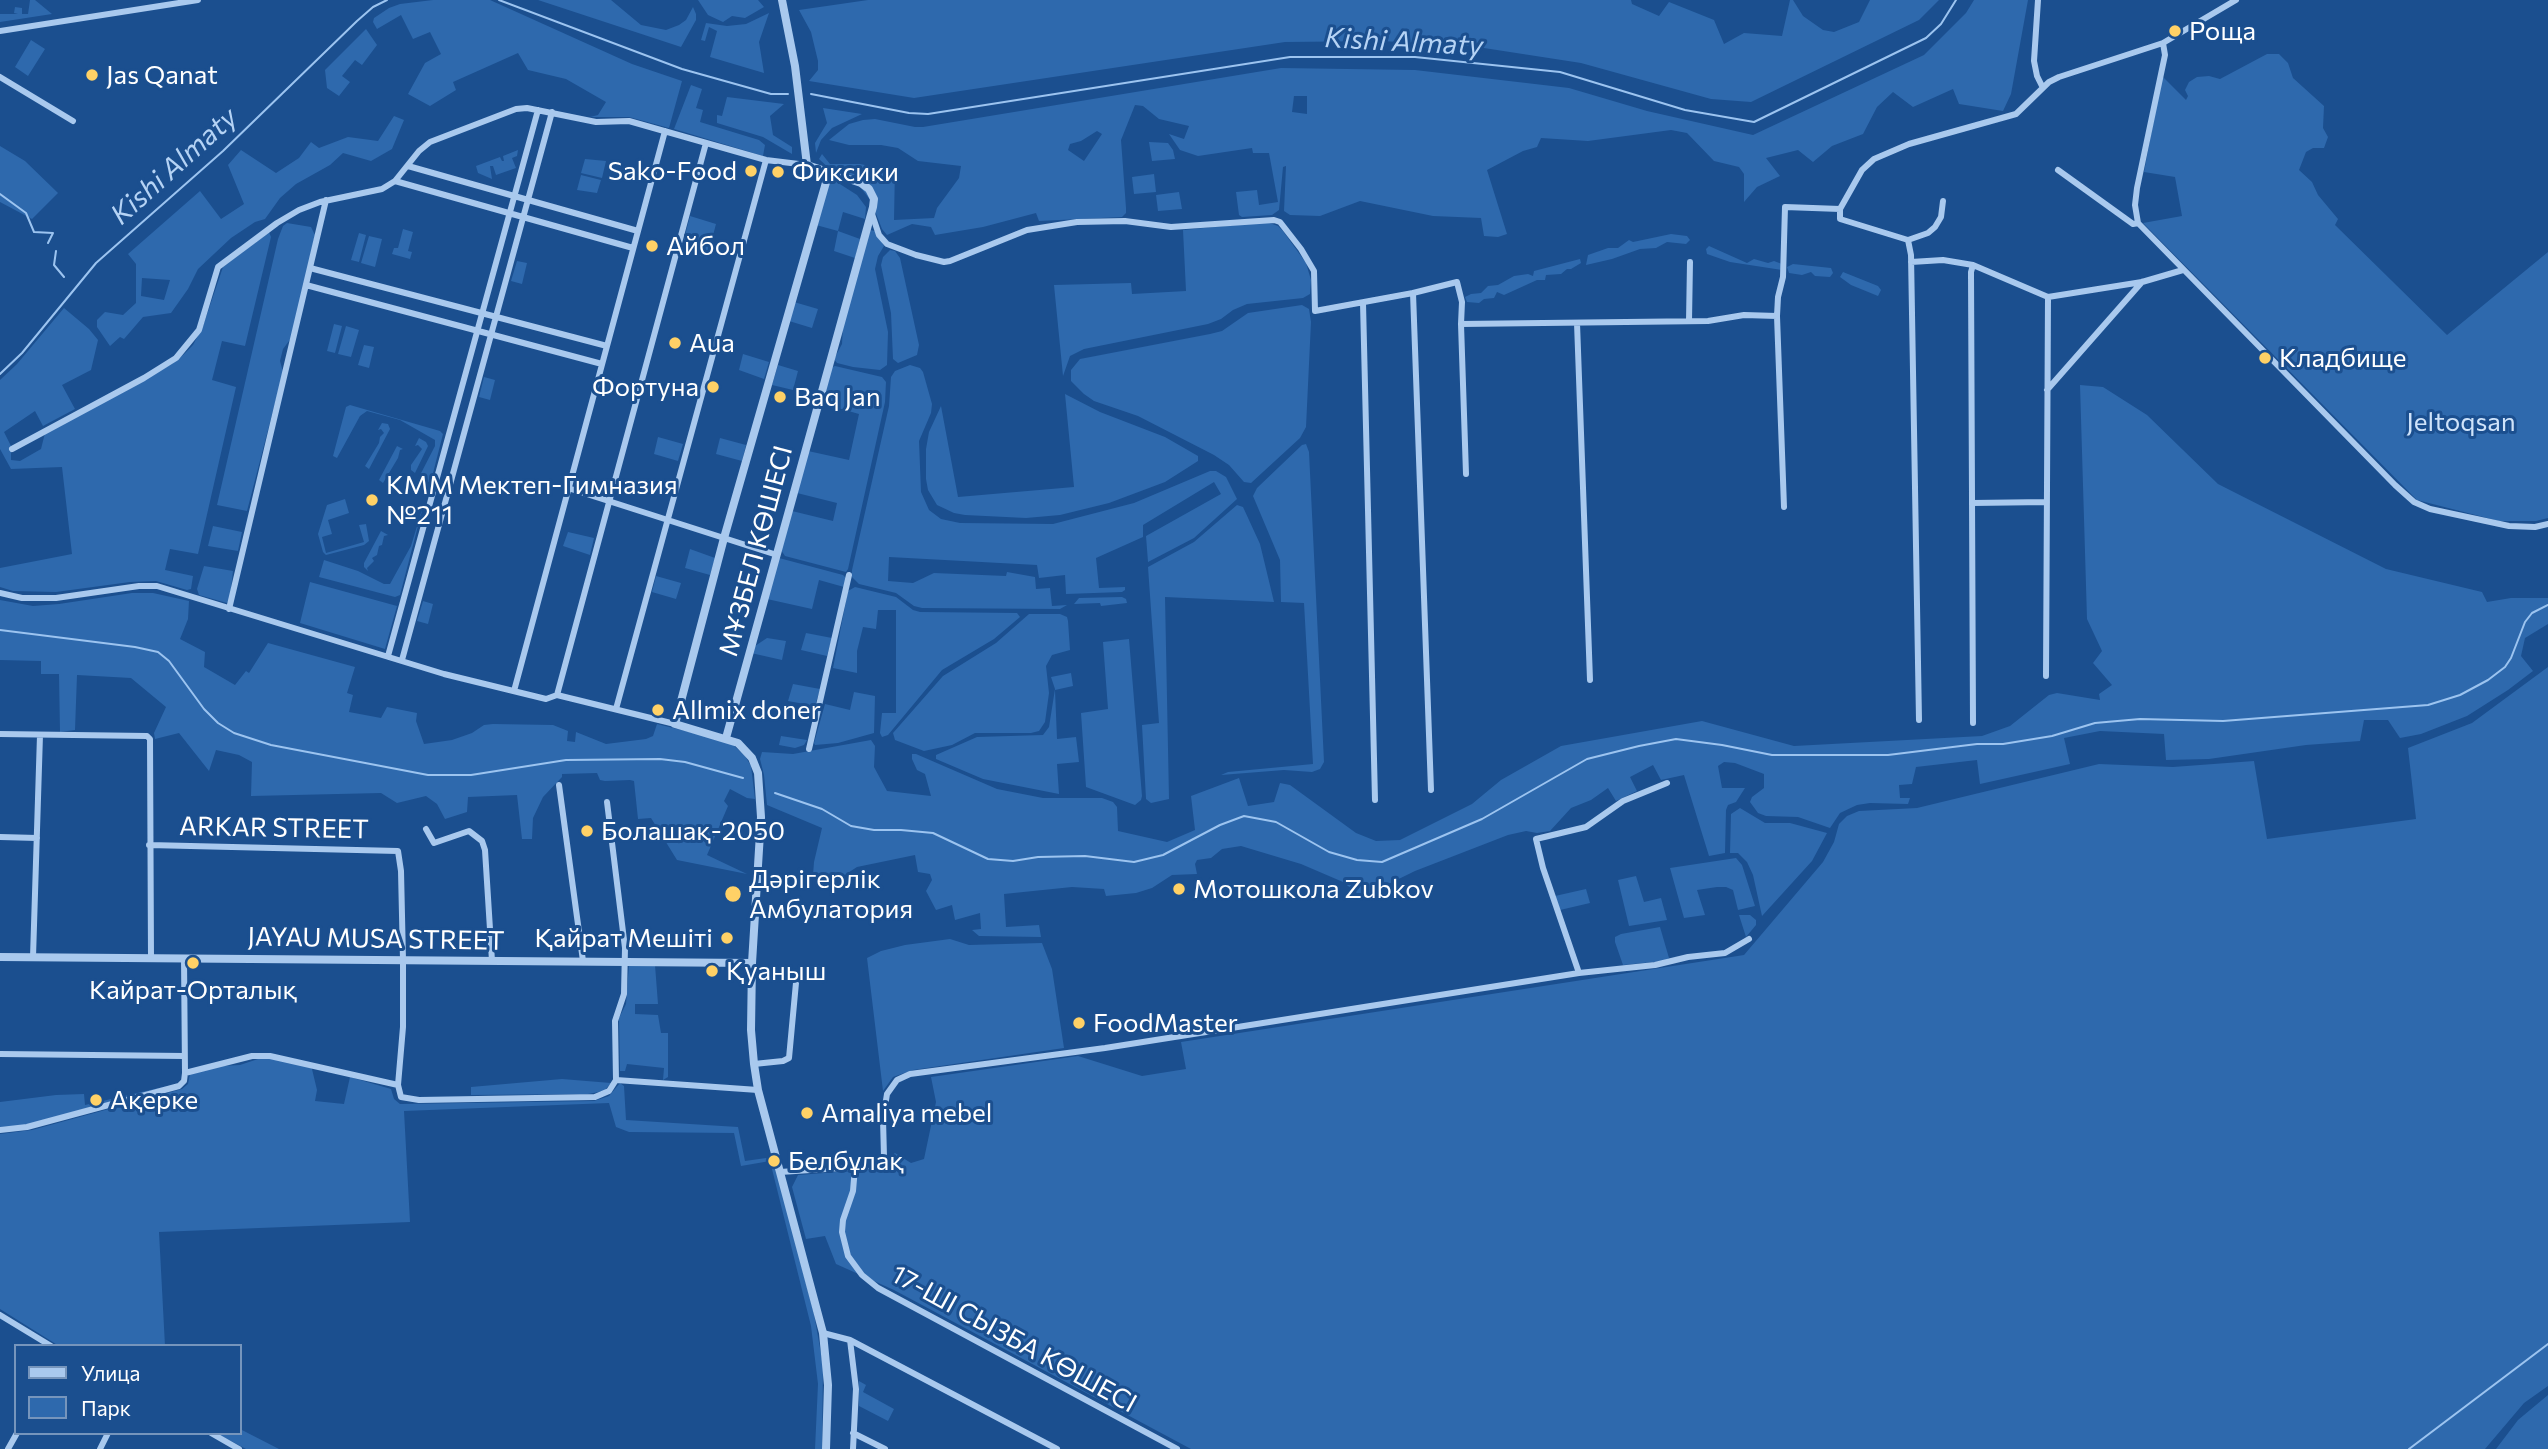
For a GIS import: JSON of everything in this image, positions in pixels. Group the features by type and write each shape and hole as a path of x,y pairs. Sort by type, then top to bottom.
{"street":[{"path":"0,31 198,0"},
{"path":"782,0 795,66 807,165"},
{"path":"2038,0 2034,61 2043,88"},
{"path":"1943,201 1941,217 1935,227 1928,233 1908,240 1840,219 1840,209 1862,170 1874,159 1909,144 2016,114 2059,77 2163,43 2236,0"},
{"path":"2213,1 2218,10"},
{"path":"2163,43 2165,55 2137,188 2135,205 2138,223 2414,502 2430,509 2509,526 2535,527 2548,524"},
{"path":"0,77 73,121"},
{"path":"12,449 176,358 199,330 218,267 286,217 327,200 376,192 395,181 419,151 436,139 516,109 538,110 596,122 629,121 766,160 807,165 861,183 869,189 874,199 872,214 879,235 890,246 944,262 1027,230 1077,222 1125,221 1171,227 1268,219 1280,222 1301,248 1314,271 1315,311 1457,282 1462,302 1466,474"},
{"path":"388,656 538,110"},
{"path":"402,660 552,113"},
{"path":"514,691 665,131"},
{"path":"557,695 706,143"},
{"path":"616,709 766,160"},
{"path":"408,166 638,231"},
{"path":"2058,170 2133,224 2138,223"},
{"path":"675,724 724,538 829,172"},
{"path":"395,181 633,247"},
{"path":"229,609 327,200"},
{"path":"1784,507 1777,316 1783,277 1786,207 1840,209"},
{"name":"МҰЗБЕЛ КӨШЕСІ","path":"729,738 872,214"},
{"path":"1908,240 1911,262 1919,720"},
{"path":"1911,262 1943,260 1973,265 2048,297 2143,282 2183,270"},
{"path":"1689,321 1690,262"},
{"path":"1973,265 1973,723"},
{"path":"310,268 607,346"},
{"path":"2047,390 2143,282"},
{"path":"306,285 602,364"},
{"path":"1413,293 1430,790"},
{"path":"2046,677 2048,297"},
{"path":"1363,303 1375,800"},
{"path":"1461,324 1689,321 1744,315 1777,316"},
{"path":"1577,323 1590,680"},
{"path":"568,488 777,555"},
{"path":"1972,503 2047,502"},
{"path":"809,749 849,575"},
{"path":"0,593 22,598 56,598 149,586 175,591 444,674 546,699 557,695 747,744"},
{"path":"0,734 147,736 150,739 151,958"},
{"path":"33,957 40,735"},
{"path":"729,738 743,747 752,758 759,779 761,817 752,963 751,1030 754,1064 758,1090 823,1333 828,1385 826,1449"},
{"path":"1579,973 1543,868 1536,839 1586,827 1623,801 1667,783"},
{"path":"559,785 583,961"},
{"path":"403,960 403,1027 398,1085 401,1097 419,1100 595,1097 609,1091 616,1080 615,1021 624,994 625,961 607,802"},
{"path":"426,829 433,843 469,831 482,841 485,850 492,961"},
{"path":"0,837 37,838"},
{"name":"ARKAR STREET","path":"149,845 398,851 403,960"},
{"path":"780,1172 876,1165 883,1160 883,1119 887,1094 897,1080 910,1074 1105,1048 1579,973 1655,965 1688,957 1725,953 1749,939"},
{"name":"JAYAU MUSA STREET","path":"0,957 752,963"},
{"path":"0,1130 27,1127 170,1090 182,1084 185,1073 184,958"},
{"path":"754,1064 786,1061 789,1058 797,972"},
{"path":"0,1054 184,1056"},
{"path":"185,1073 252,1056 270,1056 398,1085"},
{"path":"616,1080 758,1090"},
{"name":"17-ШІ СЫЗБА КӨШЕСІ","path":"855,1167 853,1191 843,1220 842,1232 848,1256 862,1275 878,1288 1177,1449"},
{"path":"0,1315 48,1344"},
{"path":"823,1333 850,1340 1057,1449"},
{"path":"850,1340 856,1389 853,1449"},
{"path":"853,1433 885,1449"},
{"path":"214,1435 239,1449"}],"green space":[{"path":"30,0 35,0 52,14 0,22 0,14 18,14 14,13 15,7 22,8 22,14 28,14"},
{"path":"433,0 490,0 632,64 682,81 669,128 629,117 590,117 598,115 606,102 566,79 528,70 518,53 453,82 456,90 430,106 408,94 425,63 441,54 430,32 413,39 401,15 377,29 373,22 374,18 389,8"},
{"path":"538,0 611,0 641,25 666,30 686,20 693,7 696,20 681,47"},
{"path":"698,0 758,0 764,7 745,18 732,16 723,22 708,15"},
{"path":"868,0 1631,0 1632,4 1659,16 1669,2 1714,20 1724,44 1744,33 1782,36 1790,0 1793,0 1803,16 1823,30 1834,32 1859,22 1870,0 1939,0 1919,20 1751,102 1711,99 1581,63 1471,46 1382,41 1285,42 914,98 809,81 818,70 818,61 811,32 799,10"},
{"path":"1974,0 2028,0 2011,94 2003,111 1959,104 1953,89 1913,107 1893,92 1877,107 1863,134 1832,146 1813,162 1798,150 1766,158 1780,176 1757,187 1744,202 1744,174 1739,167 1714,161 1687,133 1671,130 1588,141 1541,138 1537,147 1523,151 1487,170 1507,234 1498,237 1484,236 1481,218 1433,216 1360,201 1320,216 1290,215 1284,211 1286,166 1283,167 1279,210 1272,215 1242,217 1239,215 1236,192 1257,190 1259,205 1278,202 1269,153 1253,153 1252,148 1198,156 1180,150 1169,134 1184,139 1189,126 1159,119 1143,106 1135,105 1121,140 1126,208 1122,217 1039,221 1036,213 983,227 935,235 931,227 912,224 887,235 856,176 831,170 819,159 822,154 830,164 860,164 890,170 895,167 894,220 934,218 937,208 959,178 961,166 918,161 898,148 849,145 829,140 849,124 863,120 875,119 923,127 1281,68 1415,70 1569,88 1647,111 1753,135 1924,55 1966,13","holes":["1294,96 1307,96 1307,114 1292,112","1097,131 1102,134 1084,161 1068,150 1070,144"]},
{"path":"769,13 759,42 764,73 710,57 717,31 709,27 705,41 701,40 706,23 727,26 746,24"},
{"path":"366,29 377,45 362,65 355,60 342,76 350,82 339,96 327,88 325,70"},
{"path":"31,40 45,49 28,76 15,67"},
{"name":"Jeltoqsan","path":"2267,54 2279,54 2288,63 2293,78 2324,106 2323,128 2328,137 2324,148 2313,148 2306,152 2299,170 2312,182 2318,195 2338,219 2335,225 2447,335 2548,252 2548,518 2536,521 2499,521 2417,500 2143,223 2182,216 2175,177 2144,172 2162,76 2186,100 2188,96 2185,90 2189,82 2197,77 2220,79"},
{"path":"691,85 702,89 696,108 703,110 700,122 759,140 765,145 763,156 674,129"},
{"path":"727,97 784,104 770,116 773,135 792,147 792,154 763,137 717,123 717,115 722,116"},
{"path":"823,108 862,114 832,128 821,140 816,153 815,143 827,123"},
{"path":"394,116 404,120 392,149 371,161 343,153 330,165 296,184 280,198 265,219 255,222 231,238 198,269 171,313 143,317 124,339 120,337 110,346 97,327 97,320 105,312 123,315 136,303 136,264 128,254 200,191 221,219 244,204 228,165 241,150 276,173 299,158 311,142 319,148 348,137 378,141","holes":["142,278 170,280 164,300 141,296"]},
{"path":"1149,142 1168,143 1175,159 1152,161"},
{"path":"0,146 25,161 58,193 32,219 0,202"},
{"path":"518,150 517,156 512,158 516,168 496,175 493,166 490,166 492,179 478,173 476,166 500,157 504,161 503,156"},
{"path":"585,159 606,161 602,178 581,173"},
{"path":"1154,174 1156,192 1134,194 1132,177"},
{"path":"581,175 601,180 597,193 577,190"},
{"path":"832,179 857,195 866,207 865,219 843,212 838,231 816,225 829,180"},
{"path":"1179,192 1182,209 1158,211 1156,195"},
{"path":"690,216 716,224 707,258 681,250"},
{"path":"1267,222 1283,231 1306,263 1311,280 1310,294 1303,298 1247,304 1208,324 1084,349 1070,356 1063,376 1054,285 1131,283 1132,294 1186,291 1183,230"},
{"path":"287,223 311,227 315,235 292,337 283,349 280,361 283,372 247,511 217,505 278,239"},
{"path":"403,229 413,232 408,251 412,252 410,259 392,254 394,248 398,248"},
{"path":"870,230 875,231 884,246 875,269 888,332 887,365 880,370 853,367 837,363 834,359 842,344 843,325"},
{"path":"838,231 860,239 855,258 834,251"},
{"path":"269,232 271,237 245,346 222,341 212,380 236,387 198,554 170,549 165,570 193,576 191,589 156,581 56,592 13,591 0,587 0,568 72,554 62,467 11,469 0,449 0,380 64,308 98,340 91,370 62,385 75,409 43,426 35,411 4,432 11,446 11,460 20,461 41,449 45,433 172,364 183,355 193,345 203,326 223,267"},
{"path":"359,233 366,235 359,262 351,260"},
{"path":"1671,234 1687,236 1690,240 1686,244 1667,242 1656,248 1640,249 1586,265 1588,255 1608,248 1618,248 1629,240 1633,242"},
{"path":"369,236 382,239 375,267 361,263"},
{"path":"1709,246 1747,263 1754,259 1768,263 1774,261 1782,264 1782,270 1730,262 1707,254 1706,249"},
{"path":"890,250 895,251 900,258 919,345 917,355 898,363 893,359 891,313 881,265 883,257"},
{"path":"1580,259 1581,263 1561,274 1546,275 1545,280 1537,280 1504,295 1497,292 1494,298 1484,299 1479,303 1467,302 1465,297 1481,293 1488,286 1498,285 1514,276 1533,276 1534,271"},
{"path":"517,261 527,263 522,284 511,281"},
{"path":"1793,264 1831,268 1833,273 1830,277 1815,276 1811,272 1802,275 1789,273 1787,267"},
{"path":"1843,272 1878,286 1881,290 1878,296 1851,285 1840,277"},
{"path":"794,302 818,309 812,328 789,321"},
{"path":"1302,305 1309,309 1311,322 1306,427 1300,438 1251,483 1244,482 1229,465 1214,455 1138,416 1094,401 1071,381 1071,370 1080,359 1210,334 1222,331 1248,313"},
{"path":"334,324 342,326 335,353 327,351"},
{"path":"346,326 359,330 351,357 338,354"},
{"path":"364,345 374,347 369,368 358,365"},
{"path":"743,354 769,362 764,379 739,370"},
{"path":"778,365 798,371 793,390 772,385"},
{"path":"910,365 923,372 932,404 919,441 921,492 929,510 941,519 960,523 1053,524 1134,503 1210,471 1216,471 1226,477 1237,499 1194,538 1148,562 1146,536 1221,494 1214,482 1143,525 1143,537 1096,558 1099,588 1125,587 1122,592 1066,594 1065,575 1039,578 1037,565 889,557 888,581 913,583 934,573 1006,576 1007,572 1035,577 1036,589 1050,588 1052,606 1067,605 1060,609 922,608 914,606 896,593 859,584 852,577 852,570 889,406 891,377 895,371"},
{"path":"835,366 882,377 886,382 885,402 846,572 785,556 781,550 792,511 833,521 837,503 797,493 808,451 849,460 859,414 820,403 830,368"},
{"path":"484,377 495,380 490,400 479,397"},
{"path":"2080,385 2103,387 2147,415 2218,484 2386,569 2482,592 2487,602 2511,598 2548,598 2548,624 2525,638 2521,656 2533,671 2467,716 2421,734 2400,738 2388,720 2364,720 2360,741 2306,745 2209,759 2166,760 2164,734 2100,731 2064,738 2070,764 1980,784 1977,760 1916,767 1912,784 1899,785 1900,798 1910,798 1908,804 1857,805 1840,813 1830,828 1798,817 1766,816 1758,813 1750,802 1752,797 1764,788 1764,774 1735,763 1724,762 1718,766 1722,788 1745,788 1736,802 1728,805 1726,810 1725,853 1709,856 1684,775 1661,780 1653,765 1630,777 1637,791 1616,801 1608,788 1591,800 1571,808 1550,831 1526,831 1508,835 1415,871 1362,897 1343,882 1301,864 1241,846 1222,849 1211,858 1197,860 1197,874 1172,875 1152,888 1136,893 1106,896 1104,889 1072,887 1004,894 1006,927 1039,925 1041,937 979,936 972,930 981,929 980,913 955,920 952,905 936,910 926,891 932,880 930,874 918,872 915,855 857,867 837,880 815,881 814,862 822,828 767,805 760,759 762,752 793,754 871,740 875,746 874,767 887,791 931,796 925,774 917,770 912,759 912,754 916,754 997,789 1043,798 1102,798 1113,802 1117,807 1118,831 1167,842 1195,830 1191,796 1239,778 1248,806 1274,802 1280,783 1290,785 1356,833 1376,841 1400,840 1472,804 1501,780 1561,746 1702,721 1794,746 1982,736 2010,726 2049,695 2057,693 2100,700 2099,694 2112,685 2093,663 2102,651 2087,619"},
{"path":"1065,394 1100,412 1165,437 1198,456 1198,461 1165,482 1109,503 1060,515 1026,518 965,515 937,505 928,490 926,449 929,432 941,406 958,497 1074,487"},
{"path":"350,405 440,431 443,434 431,481 418,486 417,481 435,446 435,440 400,420 367,411 360,416 337,458 333,456 346,407"},
{"path":"382,423 388,424 390,429 369,469 365,466 384,433 381,429 378,430"},
{"path":"658,437 683,444 678,461 654,454"},
{"path":"419,438 428,446 415,473 411,470 411,465 422,449 418,445 415,446"},
{"path":"720,438 746,445 742,461 716,454"},
{"path":"1306,444 1309,452 1324,762 1320,769 1312,772 1284,770 1221,775 1228,772 1313,764 1304,603 1281,602 1280,560 1253,496 1257,488"},
{"path":"397,446 403,449 383,483 379,480"},
{"path":"345,499 349,513 328,520 332,534 322,537 326,553 364,542 359,525 366,524 369,541 364,545 326,555 318,534 327,505"},
{"path":"424,503 400,595 395,597 319,577 324,560 390,584 411,546"},
{"path":"1237,505 1243,507 1260,544 1274,602 1165,597 1169,799 1151,803 1146,799 1142,725 1159,723 1148,567 1194,542"},
{"path":"213,526 242,532 238,551 208,546"},
{"path":"381,531 388,535 384,536 377,555 372,558 374,561 367,568 368,571 364,563"},
{"path":"568,532 594,538 590,555 563,546"},
{"path":"690,549 715,558 710,575 685,568"},
{"path":"779,558 843,575 846,578 844,587 819,580 812,609 767,599"},
{"path":"204,566 233,571 227,603 199,595 197,589"},
{"path":"656,576 681,583 676,599 652,592"},
{"path":"310,582 397,606 385,649 300,623"},
{"path":"855,587 896,597 920,612 1017,613 1020,617 994,639 942,670 888,735 882,737 882,713 896,713 896,610 878,610 876,629 863,627 857,651 857,673 833,668 848,591"},
{"path":"132,593 153,593 189,601 188,619 180,639 205,652 204,667 235,685 246,671 249,673 268,643 355,667 347,693 353,695 349,712 381,718 387,707 417,713 416,721 424,744 452,740 472,733 484,725 493,724 553,725 568,731 567,741 575,742 576,732 606,744 646,739 653,736 657,724 730,742 751,766 755,799 730,789 724,801 728,806 707,855 747,874 677,860 651,818 638,819 634,781 600,780 597,773 562,774 543,797 533,818 532,839 522,839 517,795 468,797 467,812 445,819 437,804 426,796 397,803 381,793 251,796 252,762 239,755 216,750 209,771 179,733 155,739 154,733 166,707 131,678 77,675 75,730 60,732 59,674 41,674 41,661 0,660 0,600 33,606"},
{"path":"1122,597 1127,603 1101,606 1100,603 1074,604 1079,598"},
{"path":"423,601 433,604 428,624 417,621"},
{"path":"1029,614 1060,614 1067,617 1068,621 1070,650 1052,655 1046,666 1049,693 1045,722 1039,731 975,733 952,745 924,751 895,740 893,733 943,676 996,643"},
{"path":"806,633 832,638 827,656 801,650"},
{"path":"767,638 786,641 782,660 751,653 755,646"},
{"path":"1129,639 1142,796 1135,805 1086,787 1081,713 1108,709 1103,642"},
{"path":"2548,667 2548,1386 2524,1403 2485,1449 1191,1449 894,1290 836,1264 825,1236 806,1239 792,1187 798,1175 877,1169 895,1153 911,1163 924,1159 936,1102 931,1077 1078,1056 1142,1076 1186,1069 1181,1042 1744,955 1823,862 1834,842 1839,824 1847,816 1859,811 1917,808 2099,764 2173,767 2254,761 2267,839 2416,819 2408,748 2472,723"},
{"path":"1071,673 1073,686 1055,690 1057,739 1076,737 1079,762 1057,764 1059,794 983,779 936,759 936,755 977,737 1043,735 1049,727 1055,689 1051,677"},
{"path":"793,684 820,689 815,706 788,701"},
{"path":"854,692 875,696 874,733 838,743 815,745 825,704 850,710"},
{"path":"781,736 807,740 804,745 795,748 779,745"},
{"path":"1740,808 1765,823 1790,823 1827,833 1812,861 1762,916 1753,875 1747,862 1738,853 1730,853 1731,814"},
{"path":"1736,858 1742,865 1755,906 1738,910 1733,890 1726,887 1697,890 1705,915 1684,918 1670,868"},
{"path":"1636,876 1644,902 1661,898 1667,920 1629,926 1618,880"},
{"path":"1586,889 1590,903 1560,910 1555,896"},
{"path":"1739,915 1750,915 1756,920 1756,925 1746,937"},
{"path":"1660,927 1669,958 1623,965 1615,937"},
{"path":"950,939 969,945 1042,943 1052,969 1064,1048 913,1070 893,1077 883,1091 867,958 905,945"},
{"path":"629,965 655,965 658,1004 635,1004 635,1014 658,1015 661,1033 668,1033 668,1077 663,1080 664,1068 627,1064 625,1071 620,1071 619,1018 626,1004"},
{"path":"264,1057 311,1065 317,1090 315,1101 344,1104 350,1077 391,1089 394,1099 400,1104 594,1101 609,1096 620,1083 624,1086 626,1120 738,1127 745,1161 773,1157 814,1314 823,1365 822,1449 815,1449 818,1384 811,1326 770,1161 741,1166 734,1133 629,1132 616,1127 609,1103 404,1111 410,1222 159,1232 165,1344 56,1344 0,1309 0,1134 32,1130 182,1089 188,1084 190,1074 222,1066 240,1065"},
{"path":"562,1079 611,1083 604,1091 588,1094 471,1095 471,1087"},
{"path":"172,1085 22,1126 0,1127 0,1102 84,1094 85,1105"},
{"path":"859,1381 866,1385 863,1392 894,1409 888,1421 859,1406"},
{"path":"2548,1395 2548,1449 2496,1449 2518,1420"},
{"path":"242,1430 279,1449 246,1449 220,1435 242,1435"}],"waterway":[{"name":"Kіshі Almaty","path":"0,374 22,353 96,263 223,151 357,21 373,7 387,0"},
{"name":"Kіshі Almaty","path":"499,0 682,69 771,94 788,94"},
{"name":"Kіshі Almaty","path":"811,94 909,113 928,114 1290,57 1415,57 1560,72 1685,110 1754,122 1926,38 1941,24 1956,0"},
{"path":"0,194 26,213 34,232 53,233 48,243"},
{"path":"56,251 54,265 64,277"},
{"path":"775,793 822,809 851,826 933,833 988,859 1013,861 1038,857 1085,856 1134,862 1163,855 1220,825 1244,816 1276,822 1329,852 1357,860 1382,862 1482,819 1587,759 1676,739 1772,755 1888,755 1977,744 2003,744 2052,736 2095,723 2140,719 2223,721 2428,705 2460,695 2505,667 2525,622 2532,613 2548,605"},
{"path":"0,630 158,652 169,661 204,709 218,723 234,733 271,745 428,775 471,775 566,760 660,759 685,762 743,778"},
{"path":"2409,1449 2548,1344"}],"place":[{"name":"Роща","path":"2175,31"},
{"name":"Jas Qanat","path":"92,75"},
{"name":"Sako-Food","path":"751,171"},
{"name":"Фиксики","path":"778,172"},
{"name":"Айбол","path":"652,246"},
{"name":"Aua","path":"675,343"},
{"name":"Кладбище","path":"2265,358"},
{"name":"Фортуна","path":"713,387"},
{"name":"Baq Jan","path":"780,397"},
{"name":"КММ Мектеп-Гимназия №211","path":"372,500"},
{"name":"Allmix doner","path":"658,710"},
{"name":"Болашақ-2050","path":"587,831"},
{"name":"Мотошкола Zubkov","path":"1179,889"},
{"name":"Дәрігерлік Амбулатория","path":"733,894"},
{"name":"Қайрат Мешіті","path":"727,938"},
{"name":"Кайрат-Орталық","path":"193,963"},
{"name":"Қуаныш","path":"712,971"},
{"name":"FoodMaster","path":"1079,1023"},
{"name":"Ақерке","path":"96,1100"},
{"name":"Amaliya mebel","path":"807,1113"},
{"name":"Белбұлақ","path":"774,1161"}]}
